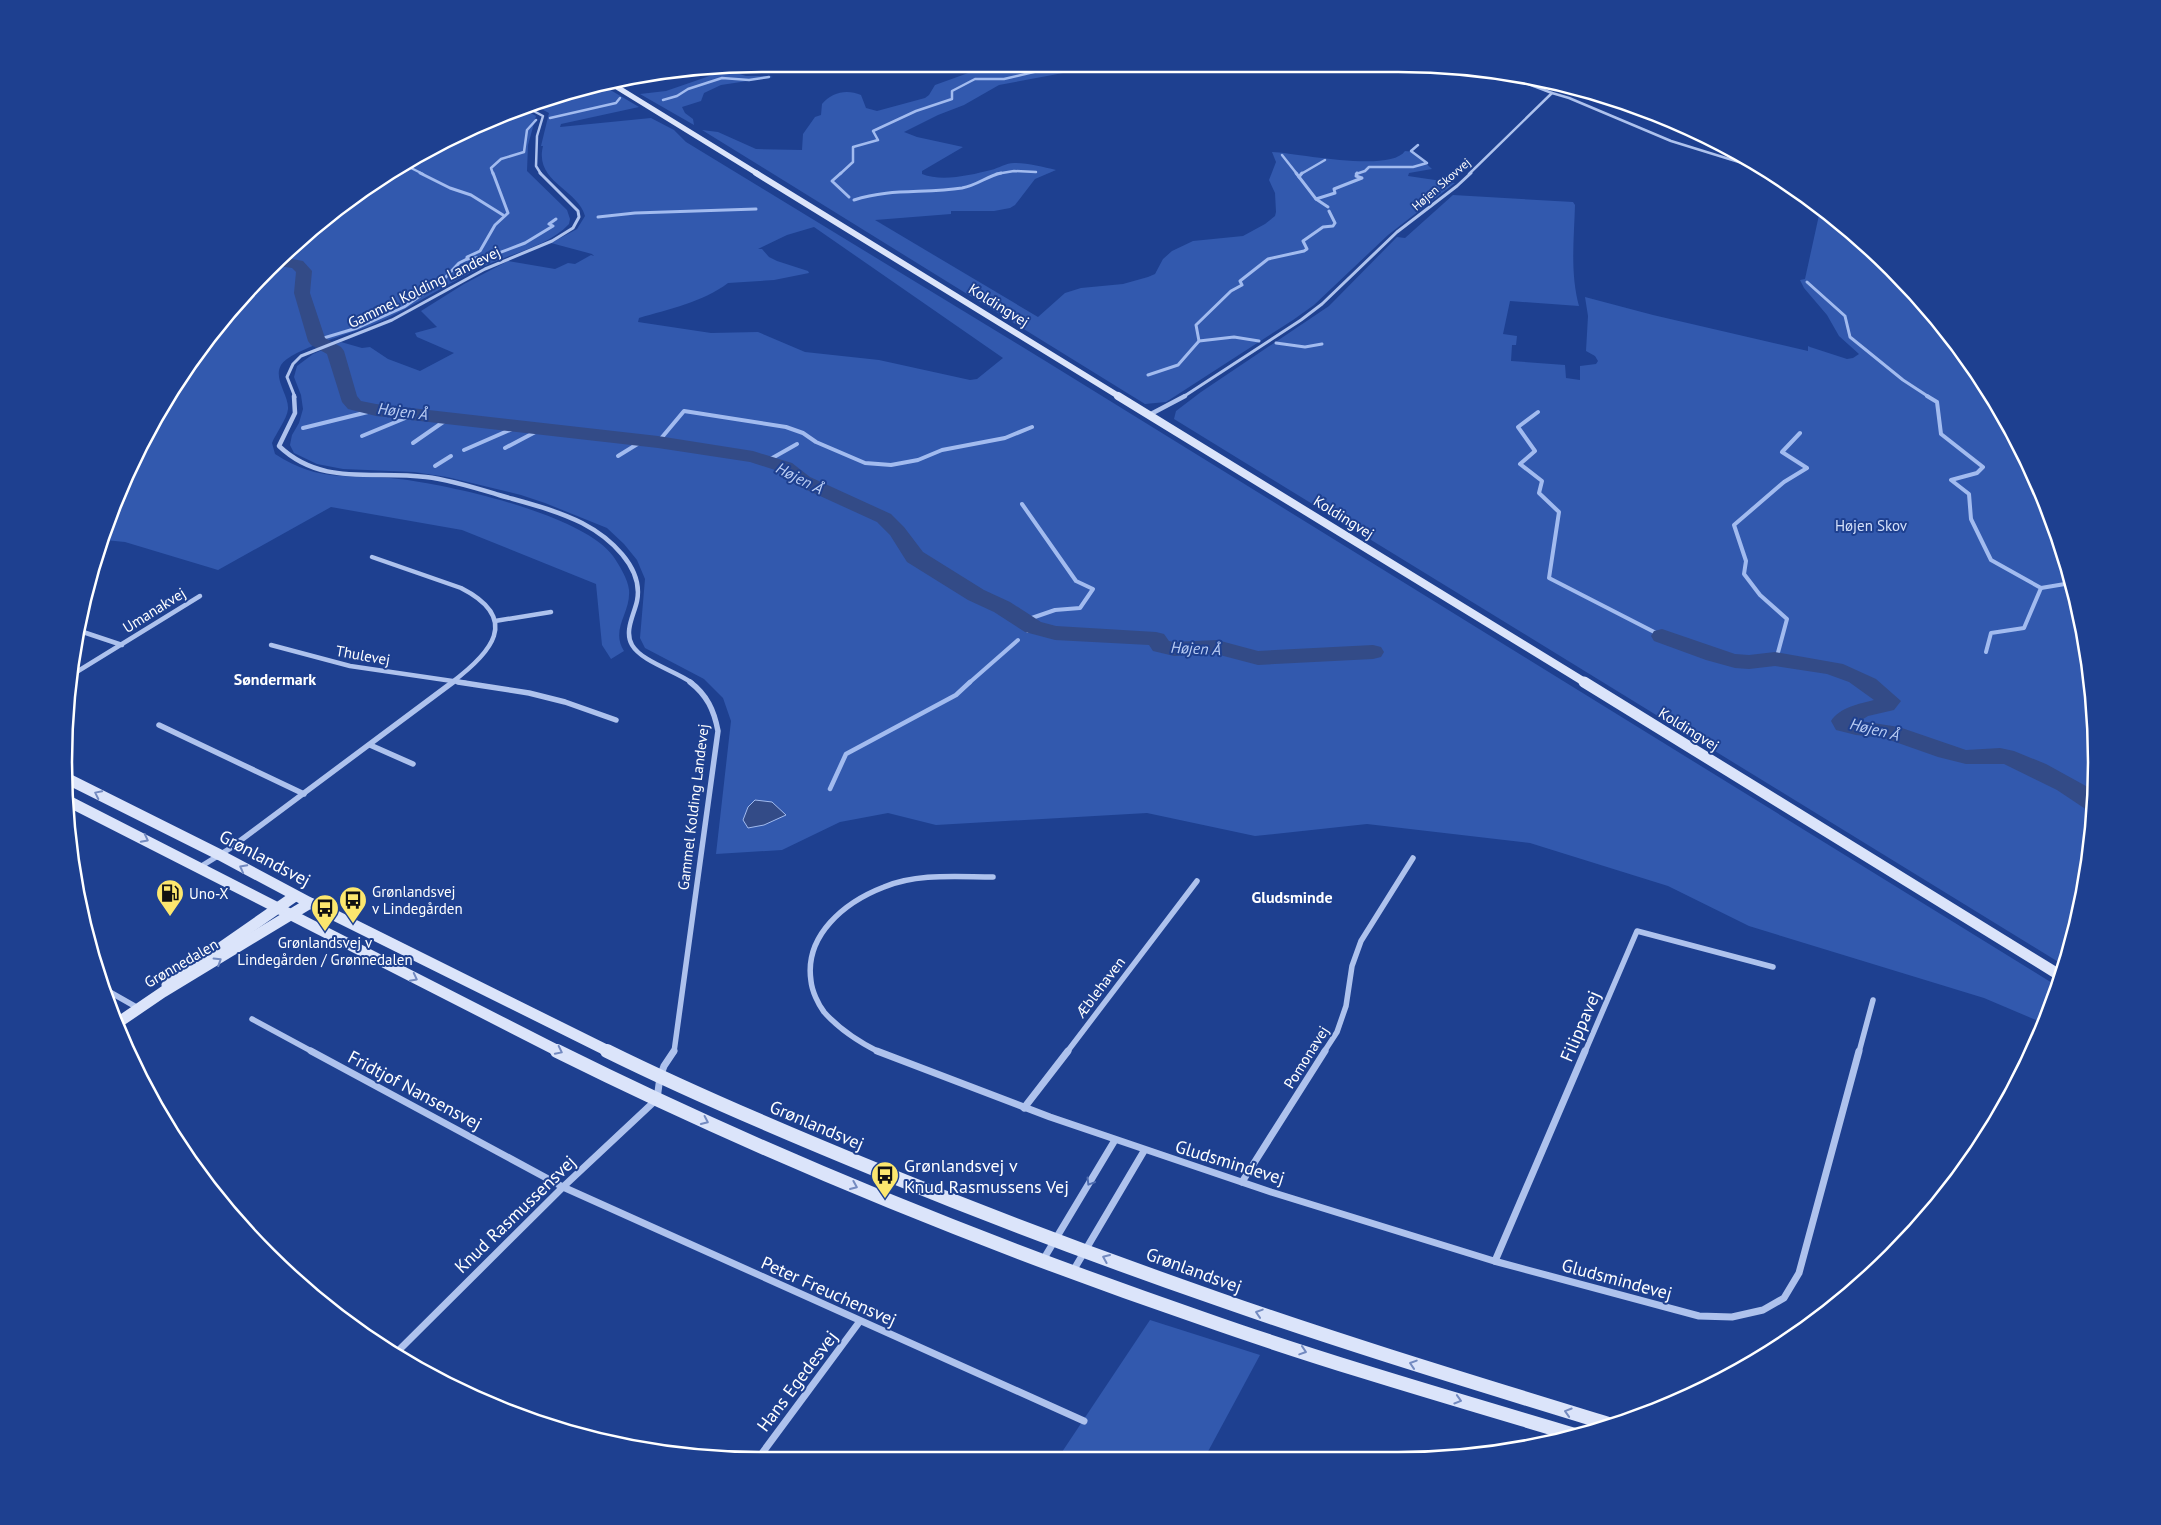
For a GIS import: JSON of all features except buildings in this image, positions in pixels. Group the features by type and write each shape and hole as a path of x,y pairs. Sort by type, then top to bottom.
{"street":[{"path":"1535,87 1569,98 1671,141 1737,162"},
{"name":"Koldingvej","path":"619,88 2055,973"},
{"name":"Højen Skovvej","path":"1149,414 1178,400 1308,315 1396,232 1457,186 1552,93"},
{"name":"Gammel Kolding Landevej","path":"534,111 543,116 544,121 537,136 536,166 542,176 578,211 579,217 573,228 552,241 461,280 392,320 318,348 295,360 288,372 287,380 295,399 296,408 279,446 294,461 326,472 428,477 528,504 592,528 608,539 620,552 635,577 638,594 629,636 632,646 642,655 685,678 708,698 715,713 718,731 702,856 696,880 678,1038 674,1052 664,1066 656,1099"},
{"path":"200,867 220,855 304,794 453,682 484,652 494,636 495,621 490,608 471,593 372,557"},
{"name":"Umanakvej","path":"78,671 200,596"},
{"path":"495,621 551,612"},
{"name":"Umanakvej","path":"85,633 122,645"},
{"name":"Thulevej","path":"271,645 350,666 506,688 565,702 616,720"},
{"path":"159,725 304,794"},
{"path":"370,745 413,764"},
{"name":"Grønlandsvej","path":"73,781 220,855 295,896 660,1078 777,1129 952,1201 1217,1299 1419,1366 1601,1422"},
{"path":"74,804 200,867 291,916 656,1099 830,1176 1042,1261 1235,1329 1403,1383 1565,1432"},
{"name":"Pomonavej","path":"1242,1182 1337,1032 1346,1006 1352,966 1361,940 1413,858"},
{"name":"Gludsmindevej","path":"993,877 924,877 884,887 846,906 828,923 814,945 808,969 812,994 825,1014 845,1032 894,1059 1144,1151 1495,1261 1698,1316 1732,1317 1762,1310 1784,1298 1799,1273 1873,1000"},
{"name":"Æblehaven","path":"1024,1108 1197,881"},
{"name":"Grønnedalen","path":"122,1020 198,962 295,896"},
{"name":"Grønnedalen","path":"142,1006 310,903"},
{"name":"Filippavej","path":"1495,1261 1637,931 1773,967"},
{"name":"Grønnedalen","path":"112,992 142,1006"},
{"name":"Fridtjof Nansensvej","path":"252,1019 563,1187"},
{"name":"Knud Rasmussensvej","path":"400,1349 563,1187 656,1099"},
{"path":"1042,1261 1115,1140"},
{"path":"1073,1272 1144,1151"},
{"name":"Peter Freuchensvej","path":"563,1187 1084,1421"},
{"name":"Hans Egedesvej","path":"763,1452 860,1321"}],"green space":[{"path":"971,72 1069,72 999,85 964,105 938,115 904,132 917,137 963,147 922,171 922,174 930,176 947,178 966,176 1014,163 1030,164 1056,170 1035,179 1015,205 1010,208 994,211 951,211 951,214 875,220 1038,317 1065,293 1081,288 1123,284 1148,277 1155,274 1163,259 1172,251 1193,241 1243,236 1265,224 1275,216 1276,212 1275,193 1269,180 1276,162 1272,152 1342,160 1381,161 1396,157 1405,151 1414,152 1432,169 1409,173 1408,176 1455,183 1388,235 1314,305 1293,320 1166,402 1145,404 702,130 718,132 756,149 802,150 803,134 815,117 821,115 822,104 835,94 850,92 861,95 866,108 877,111 925,98 935,85"},
{"path":"737,73 746,76 773,77 721,85 704,93 701,101 682,107 685,113 693,119 694,125 640,94 666,91 715,74"},
{"path":"610,90 639,107 561,124 560,127 651,118 674,130 686,142 1047,362 2052,983 2038,1021 1984,998 1749,926 1668,886 1530,843 1367,824 1255,836 1147,813 936,825 888,813 840,822 782,850 716,854 731,721 723,698 704,679 645,648 640,638 645,579 637,560 624,544 607,528 521,495 447,477 414,472 343,469 317,464 294,453 290,445 292,435 299,423 303,409 301,395 294,377 297,366 313,354 341,342 362,348 370,347 388,359 420,371 454,353 417,337 415,333 437,327 421,311 464,284 508,261 555,269 568,263 575,264 591,255 594,256 592,254 551,243 577,229 585,216 581,207 550,177 545,168 542,158 543,146 541,146 549,113 541,109","holes":["814,227 1003,358 977,379 970,380 879,360 805,352 758,332 711,333 638,322 639,318 697,300 728,283 774,280 809,273 808,271 777,261 769,257 762,249 758,249 787,235"]},
{"path":"531,113 536,116 528,145 527,171 567,210 570,219 569,224 550,239 478,269 387,318 365,328 310,347 287,359 281,365 279,376 288,409 286,417 272,443 275,454 307,470 321,474 381,477 422,482 514,504 574,527 597,541 613,556 627,581 629,598 619,635 624,651 611,659 602,645 596,584 462,530 331,507 218,570 125,542 109,540 125,498 165,417 215,342 275,275 342,215 417,165 498,125"},
{"name":"Højen Skov","path":"1453,195 1573,202 1575,205 1574,281 1579,306 1510,301 1503,334 1517,336 1516,345 1512,345 1511,361 1565,365 1566,378 1580,380 1580,366 1596,364 1598,361 1595,356 1586,351 1588,316 1585,297 1808,351 1808,346 1847,359 1859,354 1839,336 1827,315 1804,288 1800,280 1805,279 1819,215 1886,275 1917,308 1946,342 1972,379 2017,457 2036,498 2052,541 2065,584 2075,628 2083,672 2087,717 2087,808 2083,853 2075,897 2059,962 1174,419 1176,411 1201,392 1329,306 1397,237 1405,238"},
{"path":"1150,1320 1260,1355 1208,1452 1062,1452"}],"shaded area":[{"path":"755,800 772,802 786,815 764,825 748,828 743,820 748,807"}],"waterway":[{"path":"840,174 853,162 853,147 878,140 873,131 916,111 952,99 952,91 975,79 1004,79 1034,72"},
{"path":"663,100 677,96 688,89 722,78 749,80 769,77"},
{"path":"550,118 616,103 620,98"},
{"path":"493,174 491,168 501,159 524,152 527,130 536,120"},
{"path":"1357,174 1365,171 1369,167 1413,167 1427,163 1411,151 1418,145"},
{"path":"1282,155 1297,174"},
{"path":"1301,174 1325,160"},
{"path":"412,168 423,174"},
{"path":"1000,173 1014,171 1036,172"},
{"path":"420,173 450,188 471,195 503,215"},
{"path":"467,259 467,257 480,251 495,225 508,213 493,173"},
{"path":"841,173 832,181 849,197"},
{"path":"854,200 881,194 962,188 1000,173"},
{"path":"1296,173 1299,177"},
{"path":"1299,177 1301,174"},
{"path":"1316,199 1335,193 1334,189 1362,178 1356,176 1357,174"},
{"path":"1299,177 1316,199"},
{"path":"1316,199 1328,207"},
{"path":"598,217 635,213 756,209"},
{"path":"1199,341 1196,325 1231,291 1242,285 1240,281 1268,259 1307,249 1303,241 1323,227 1333,226 1335,223 1329,211"},
{"path":"467,259 491,256 525,243 553,226 549,224 556,219"},
{"path":"317,340 357,328 404,307 443,280 459,263 467,259"},
{"name":"Højen Å","path":"288,263 297,264 304,271 302,293 317,341 335,351 348,398 355,405 376,410 658,442 753,457 785,467 803,481 884,518 897,531 915,557 976,595 1002,607 1033,627 1055,633 1156,639 1161,646 1174,649 1217,647 1258,658 1373,652"},
{"path":"1807,282 1845,316 1850,337 1903,380 1929,397"},
{"path":"1199,341 1234,337 1259,341"},
{"path":"1148,375 1178,365 1199,341"},
{"path":"1276,343 1305,347 1322,344"},
{"path":"1927,396 1937,402 1941,434 1983,467 1977,473 1951,480 1969,494 1971,519 1991,560 2041,588"},
{"path":"303,428 376,410"},
{"path":"658,442 684,411 786,427 803,433 816,442 865,463 891,465 918,460 942,450 1005,438 1032,427"},
{"path":"1538,412 1518,427 1535,451 1520,464 1542,481 1539,493 1559,512 1549,578 1662,636"},
{"path":"362,436 415,414"},
{"path":"413,443 449,418"},
{"path":"464,450 519,426"},
{"path":"505,448 541,429"},
{"path":"1776,660 1787,619 1760,595 1744,574 1746,561 1734,525 1784,482 1807,468 1782,452 1800,433"},
{"path":"618,456 644,440"},
{"path":"767,461 797,444"},
{"path":"435,466 451,456"},
{"path":"1022,504 1076,581 1093,589 1080,608 1055,610 1023,621"},
{"path":"2041,588 2065,584"},
{"path":"1986,652 1991,633 2024,628 2041,588"},
{"name":"Højen Å","path":"1028,631 1033,627"},
{"name":"Højen Å","path":"1662,636 1703,652 1735,661 1749,662 1779,659 1846,672 1868,684 1889,701 1886,705 1860,711 1843,721 1845,725 1890,732 1966,757 2005,756 2013,758 2066,784 2087,797"},
{"path":"969,683 1018,640"},
{"path":"830,789 846,754 956,695 970,682"}],"place":[{"name":"Uno-X","path":"170,917"},
{"name":"Grønlandsvej v Lindegården","path":"353,924"},
{"name":"Grønlandsvej v Lindegården / Grønnedalen","path":"325,932"},
{"name":"Grønlandsvej v Knud Rasmussens Vej","path":"885,1199"}],"district":[{"name":"Søndermark","path":"275,679"},
{"name":"Gludsminde","path":"1292,897"}]}
